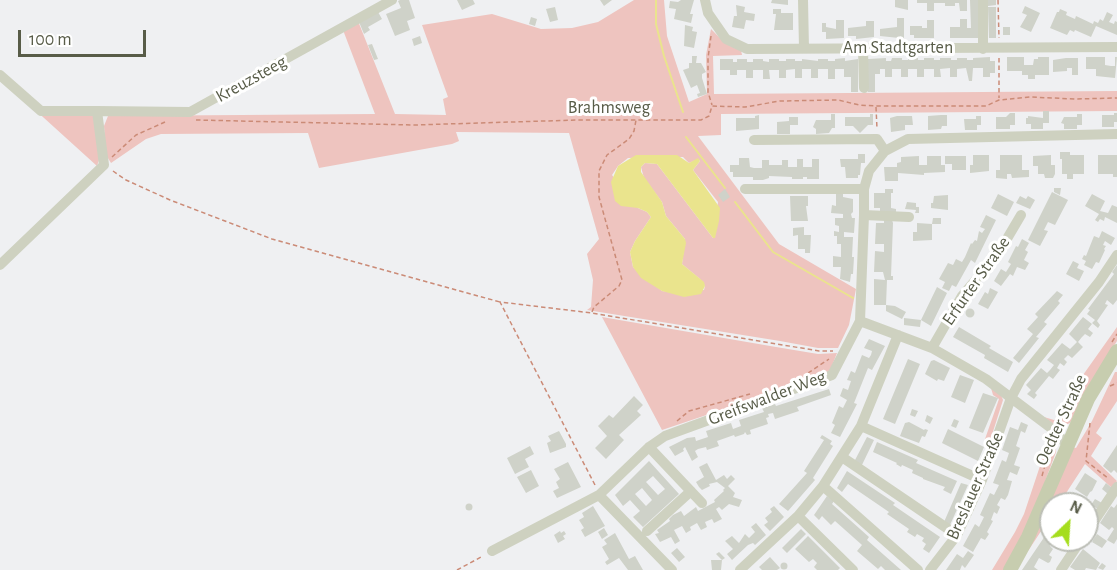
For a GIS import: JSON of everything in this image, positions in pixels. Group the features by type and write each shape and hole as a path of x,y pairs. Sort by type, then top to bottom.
{"main road":[{"name":"Oedter Straße","path":"1010,570 1029,537 1088,399 1116,354"}],"street":[{"name":"Kreuzsteeg","path":"0,75 41,111 190,112 392,0"},
{"name":"Am Stadtgarten","path":"705,0 708,13 726,39 747,49 1117,47"},
{"path":"803,0 804,48"},
{"path":"983,0 983,49"},
{"path":"863,48 864,88"},
{"path":"0,265 104,165 97,111"},
{"path":"1067,445 1055,431 986,379 932,348 860,321 864,189 869,171 885,151 908,139 1117,134"},
{"path":"754,140 877,139 885,151"},
{"path":"745,189 864,189"},
{"path":"864,215 909,216"},
{"name":"Erfurter Straße","path":"932,348 962,296 998,254 1021,215"},
{"name":"Breslauer Straße","path":"930,570 957,535 982,480 1020,379 1099,282 1117,255"},
{"name":"Greifswalder Weg","path":"492,551 598,495 649,447 665,436 832,375 860,321"},
{"path":"740,570 798,516 823,486 861,426 898,335"},
{"path":"861,426 982,480"},
{"path":"649,447 702,503"},
{"path":"842,457 957,535"},
{"path":"1099,509 1113,483"},
{"path":"823,486 918,570"},
{"path":"647,531 691,491"},
{"path":"598,495 672,570"},
{"path":"798,516 853,570"},
{"path":"1061,570 1073,552"}],"path":[{"path":"715,26 708,58 708,92 712,106 745,107 780,101 838,100 876,106 986,106 999,100 1030,97 1117,98"},
{"name":"Brahmsweg","path":"188,120 229,119 414,125 577,120 701,120 709,116 712,106"},
{"path":"876,106 877,139"},
{"path":"592,313 594,307 619,286 622,280 599,197 599,171 607,155 629,139 634,131 636,120"},
{"path":"167,121 136,135 104,165 126,180 161,196 272,240 500,302 592,313 819,351 834,351 822,365 805,375"},
{"path":"500,302 598,495"},
{"path":"1107,387 1117,383"},
{"path":"671,434 678,419 689,411 753,393"},
{"path":"1090,419 1086,461 1113,483"},
{"path":"457,570 492,551"}],"shaded area":[{"path":"634,0 664,0 667,36 689,102 707,94 706,55 711,29 725,43 741,50 742,55 713,56 714,94 1117,91 1117,111 721,114 721,135 698,136 779,244 856,289 849,325 838,348 818,348 587,310 591,307 593,280 587,254 599,239 569,133 456,132 459,141 452,144 319,168 308,133 161,134 146,139 111,163 106,155 104,126 108,116 375,114 343,30 358,21 395,114 446,115 443,99 448,97 422,25 492,14 541,29 572,28 598,22","holes":["683,157 689,163 698,159 700,161 693,170 718,202 713,238 657,164 645,163 641,167 644,178 662,202 666,216 685,239 682,264 705,286 704,290 662,291 633,267 630,252 651,217 647,212 638,208 612,175 628,158"]},
{"path":"33,108 93,116 101,154 97,166"},
{"path":"636,155 677,155 689,163 698,158 700,161 693,170 720,208 715,238 657,164 645,163 641,167 641,172 662,202 666,216 685,239 682,264 704,282 705,286 701,294 684,297 662,291 641,278 633,267 630,252 651,217 647,212 638,208 621,206 615,201 611,182 618,166"},
{"path":"602,317 818,354 837,353 830,371 825,375 662,430"},
{"path":"1117,327 1117,341 1092,380 1070,423 1056,426 1044,417 1054,420 1060,418 1083,375"},
{"path":"1117,372 1117,401 1096,433 1102,438 1091,456 1117,481 1112,488 1085,464 1067,492 1053,492 1072,447 1076,448"},
{"path":"991,388 1001,395 1003,400 990,441 985,439 999,399 993,395"},
{"path":"1043,433 1055,444 1056,452 1041,492 1039,492 1034,511 1005,570 992,570 1024,514 1047,439"},
{"path":"1039,525 1039,534 1028,551"}],"building":[{"path":"409,0 415,18 407,21 410,30 395,36 386,14 401,8 398,1"},
{"path":"457,0 473,0 475,4 462,10"},
{"path":"600,0 612,0 604,6"},
{"path":"694,0 690,14 693,14 691,23 674,19 676,9 669,8 670,1"},
{"path":"772,0 788,0 788,5 771,3"},
{"path":"895,0 908,0 908,10 895,7"},
{"path":"917,0 967,0 967,11 960,11 959,3 955,3 955,6 945,6 945,3 934,3 934,11 927,11 927,3 917,3"},
{"path":"970,0 978,0 978,38 950,38 950,27 960,27 960,19 967,19 967,28 971,28"},
{"path":"988,0 996,0 996,5 988,6"},
{"path":"736,5 745,7 744,12 755,14 754,21 746,20 744,29 732,27 734,16 737,16"},
{"path":"1025,6 1040,13 1031,32 1020,27 1027,15 1022,13"},
{"path":"555,7 558,20 550,22 546,9"},
{"path":"988,7 996,7 996,38 989,38"},
{"path":"773,9 781,9 781,13 793,13 793,30 774,30 776,14 773,14"},
{"path":"1060,9 1067,12 1066,15 1075,19 1076,16 1093,24 1094,21 1098,23 1100,19 1103,21 1107,12 1113,15 1109,22 1114,24 1115,21 1117,22 1117,35 1096,26 1091,37 1075,30 1074,32 1070,30 1067,35 1050,28"},
{"path":"378,12 382,19 368,27 370,30 364,34 359,22"},
{"path":"531,17 537,19 535,26 529,24"},
{"path":"897,18 904,18 904,38 880,36 880,29 897,27"},
{"path":"836,20 844,20 844,38 826,39 826,32 822,32 822,23 826,23 826,27 836,29"},
{"path":"927,20 934,20 934,38 914,38 914,35 910,35 910,26 927,28"},
{"path":"866,21 874,21 874,37 856,39 856,36 848,36 848,28 866,26"},
{"path":"685,25 693,27 692,31 697,32 694,48 684,46"},
{"path":"1003,27 1010,27 1010,35 1003,35"},
{"path":"420,36 422,43 414,46 412,39"},
{"path":"372,44 378,59 374,60 368,45"},
{"path":"692,56 697,56 696,63 701,63 706,72 702,74 702,78 707,94 698,97 697,94 700,93 697,85 691,88 683,70 689,68"},
{"path":"990,57 990,61 995,61 995,73 990,73 990,77 983,77 983,68 973,68 972,81 969,81 966,68 957,69 957,77 950,77 950,68 940,69 941,77 934,77 934,69 924,69 924,77 917,77 917,69 908,69 908,77 901,77 901,69 892,69 892,77 885,77 885,69 880,69 880,74 875,74 875,92 868,92 868,59 886,58 886,61 891,61 892,58 940,60 940,58 951,58 951,60 957,60 957,58 967,58 967,60 973,60 973,58"},
{"path":"1007,57 1024,57 1024,65 1033,65 1034,59 1038,57 1049,57 1049,75 1035,75 1035,79 1028,79 1028,75 1022,75 1022,71 1007,71"},
{"path":"1086,57 1105,57 1105,65 1115,66 1115,57 1117,57 1115,78 1096,76 1096,69 1086,69"},
{"path":"845,58 845,61 858,59 858,92 851,92 851,77 844,77 844,69 835,69 835,79 828,79 828,69 818,69 818,78 811,78 811,69 802,69 802,78 795,78 795,69 786,70 786,78 779,78 779,70 769,70 770,79 763,79 763,70 753,70 753,78 746,78 746,70 737,70 737,75 730,75 730,70 720,70 720,59 733,59 733,62 737,62 737,59 747,59 747,62 753,62 753,59 763,59 769,62 769,59 835,61 835,59"},
{"path":"1078,58 1078,75 1072,75 1072,68 1067,68 1067,71 1053,72 1053,60"},
{"path":"1043,111 1049,111 1049,123 1043,123 1043,129 1031,129 1031,124 1026,124 1026,118 1028,116 1043,118"},
{"path":"1010,113 1015,113 1015,125 1010,125 1010,129 996,129 996,117 1006,117"},
{"path":"1117,113 1117,122 1114,122 1114,127 1102,127 1102,115 1114,115"},
{"path":"831,114 835,114 835,128 832,128 829,133 816,134 816,129 813,127 816,120 831,120"},
{"path":"870,114 873,114 873,125 868,125 860,133 853,126 845,126 845,117 870,117"},
{"path":"1077,114 1082,114 1082,125 1077,125 1077,129 1064,129 1064,124 1061,123 1064,117 1077,117"},
{"path":"759,115 759,129 736,131 736,118 755,118"},
{"path":"947,115 947,126 928,130 928,116"},
{"path":"912,116 913,125 905,125 905,130 891,132 890,118"},
{"path":"976,116 981,116 981,125 977,125 977,130 965,130 964,119 976,119"},
{"path":"789,117 798,117 798,125 790,125 790,134 777,134 777,122 789,121"},
{"path":"1060,152 1084,155 1084,174 1073,174 1073,179 1067,179 1067,174 1062,174"},
{"path":"858,154 865,154 865,163 861,163 860,175 858,178 846,178 845,167 841,167 840,159 858,159"},
{"path":"973,155 989,155 989,171 970,173"},
{"path":"1000,155 1022,155 1022,170 1029,170 1029,177 1012,178 1011,174 1007,174 1007,179 996,178 996,170 1000,170"},
{"path":"1051,155 1051,165 1055,165 1055,174 1053,178 1045,178 1044,174 1038,174 1038,166 1033,166 1033,156"},
{"path":"1098,155 1117,155 1117,177 1113,177 1113,174 1098,174"},
{"path":"919,156 919,165 927,165 927,156 941,156 941,165 945,165 945,172 924,173 924,175 898,173 898,181 885,181 884,167 897,167 897,163 901,162 901,157"},
{"path":"945,156 966,156 966,170 952,170 952,164 945,164"},
{"path":"739,158 749,158 750,167 754,168 762,168 762,160 769,160 769,165 782,165 782,160 788,160 788,167 797,167 797,159 803,159 803,167 812,167 812,159 819,159 819,179 769,176 763,180 753,180 753,177 733,177 730,165 739,165"},
{"path":"1054,188 1061,188 1060,195 1054,192"},
{"path":"725,189 730,197 723,202 718,195"},
{"path":"885,189 893,189 891,208 896,209 896,213 880,213 880,208 874,208 874,193 885,193"},
{"path":"1052,192 1068,200 1055,225 1048,222 1044,230 1048,231 1040,246 1028,240"},
{"path":"836,193 843,193 843,197 853,199 851,214 852,218 855,218 854,233 844,232 844,237 853,237 853,274 851,274 850,282 840,279 841,267 833,267 833,256 841,257 841,244 837,244 837,236 834,236 834,231 839,232 839,226 835,225 835,218 843,218 843,214 831,213 832,205 836,206"},
{"path":"998,194 1014,202 1007,216 991,208"},
{"path":"1092,194 1105,201 1100,211 1108,213 1112,205 1117,207 1117,223 1105,217 1104,221 1095,220 1099,214 1085,206"},
{"path":"948,195 948,210 931,208 934,196"},
{"path":"790,196 808,196 808,206 806,206 808,221 791,221"},
{"path":"1020,196 1026,199 1028,196 1035,200 1030,209 1016,203"},
{"path":"907,202 916,203 919,213 915,213 916,210 905,209"},
{"path":"986,215 996,220 975,263 971,260 956,287 952,285 949,291 942,288 945,282 939,279 948,263 953,265 956,259 962,262 971,243 977,241 979,231 982,233 985,229 980,227"},
{"path":"933,218 941,218 941,224 932,224"},
{"path":"884,219 892,220 893,223 891,276 893,280 887,280 886,305 874,305 874,279 885,280 883,272 874,272 875,251 884,252 884,244 875,244 876,223 884,223"},
{"path":"917,223 932,224 932,240 913,241 913,232 917,232"},
{"path":"804,227 804,235 811,235 810,253 805,253 805,249 798,249 798,235 793,236 793,228"},
{"path":"1102,231 1115,238 1111,245 1105,241 1103,245 1106,246 1105,250 1099,263 1096,262 1092,269 1084,265 1086,261 1082,259 1084,255 1086,256 1094,236 1099,238"},
{"path":"1022,239 1029,243 1025,250 1028,252 1024,260 1029,263 1025,270 1017,267 1013,276 1010,274 1001,286 994,281 1001,269 1006,272 1011,264 1008,262"},
{"path":"1073,261 1079,264 1077,268 1084,271 1079,281 1066,274"},
{"path":"1117,265 1117,300 1113,305 1107,300 1105,304 1108,305 1097,321 1100,325 1098,328 1092,323 1095,320 1087,314 1090,310 1088,309 1114,274 1112,272"},
{"path":"937,287 947,293 931,326 921,320"},
{"path":"990,288 998,292 988,309 978,304 985,292 988,294"},
{"path":"1057,291 1063,295 1058,301 1060,303 1044,322 1047,324 1036,337 1039,338 1019,363 1013,358 1033,334 1027,329 1038,317 1035,314"},
{"path":"886,305 895,306 906,312 902,319 886,311"},
{"path":"970,309 974,313 970,317 966,313"},
{"path":"1083,317 1092,324 1088,329 1093,333 1090,337 1085,334 1082,337 1078,342 1083,347 1072,358 1068,355 1064,359 1067,362 1064,366 1060,363 1057,368 1060,370 1053,379 1049,376 1035,393 1037,395 1034,399 1027,394 1031,390 1026,385 1041,368 1047,373 1050,370 1054,365 1047,360 1062,343 1070,349 1077,342 1069,334"},
{"path":"904,318 921,320 920,327 904,325"},
{"path":"959,327 1013,362 1008,372 984,358 985,355 953,337"},
{"path":"869,339 885,346 872,370 868,368 854,403 857,404 840,437 831,433 835,425 832,423 839,406 843,408 847,400 840,396 843,388 848,390 851,381 847,380 851,371 855,373 862,355 869,358 871,355 872,351 864,348"},
{"path":"908,359 920,364 895,424 883,419"},
{"path":"934,360 950,368 944,381 938,379 937,381 925,374 931,361"},
{"path":"960,375 974,380 965,403 951,397"},
{"path":"829,389 831,395 797,407 799,411 775,419 773,413 768,414 769,417 766,418 768,424 750,430 751,434 747,435 745,432 735,437 734,435 717,441 719,446 707,450 706,447 698,449 695,451 698,457 692,461 685,447 684,451 675,456 669,447 687,438 695,437 696,441 708,437 706,431 731,423 733,429 741,426 739,420 764,412 762,408 775,404 776,406"},
{"path":"983,393 998,398 983,433 969,428"},
{"path":"634,396 643,405 637,411 641,415 619,435 624,440 606,459 595,448 607,436 598,426 609,415 613,418"},
{"path":"912,409 918,411 915,417 910,415"},
{"path":"927,415 933,418 930,424 925,421"},
{"path":"954,419 959,421 956,428 951,426"},
{"path":"909,422 928,430 919,443 900,436 905,423"},
{"path":"1021,422 1028,425 1025,433 1021,431 1016,446 1020,448 1014,465 1020,467 1017,475 1010,472 1007,480 1012,481 1008,495 1005,500 1001,498 997,505 1000,507 997,514 994,512 991,520 993,521 987,532 989,534 985,540 981,538 973,552 963,546 975,524 979,527 984,517 980,515 990,493 994,495 999,485 993,483 1002,460 1006,462 1009,453 1002,450 1010,427 1018,430"},
{"path":"948,429 984,447 978,461 942,443"},
{"path":"559,431 566,447 550,453 547,443 551,441 548,436"},
{"path":"822,435 832,441 830,444 833,446 813,478 815,480 788,511 779,504 807,473 804,471 824,440 820,438"},
{"path":"867,437 874,440 861,467 854,462"},
{"path":"877,442 957,481 951,494 943,490 945,487 923,479 912,473 913,470 902,465 901,467 873,452"},
{"path":"1117,445 1117,473 1114,470 1111,473 1103,466"},
{"path":"530,446 534,454 525,459 529,467 515,474 507,458"},
{"path":"649,461 679,494 643,527 633,517 640,511 630,500 623,506 615,495","holes":["653,476 665,489 658,495 646,482","642,488 652,500 646,506 635,494"]},
{"path":"568,462 581,487 557,498 553,491 559,488 556,482 560,479 554,469"},
{"path":"707,463 716,480 724,475 727,479 731,475 735,479 728,486 735,493 733,497 742,500 739,507 729,504 722,510 719,507 716,509 722,519 714,523 712,519 705,522 707,527 701,530 697,523 686,533 682,526 674,530 680,541 675,544 671,537 660,542 655,534 659,533 657,530 670,521 673,515 681,511 684,516 696,507 698,511 715,502 714,500 724,491 725,488 717,482 709,484 710,486 702,490 699,487 696,482 704,477 699,467"},
{"path":"531,470 539,486 526,493 517,477"},
{"path":"847,471 940,537 929,553 923,549 926,544 922,541 924,538 917,534 915,537 907,532 909,529 887,514 889,512 848,484 842,492 837,488"},
{"path":"1085,473 1097,481 1090,492 1080,492 1075,489"},
{"path":"961,483 968,485 950,525 944,522"},
{"path":"1106,483 1112,488 1108,494 1102,489"},
{"path":"827,496 834,501 832,504 869,537 867,540 901,570 885,570 881,566 878,569 857,551 862,545 835,521 831,525 822,516 819,520 814,515"},
{"path":"469,503 473,507 469,511 465,507"},
{"path":"1117,504 1117,539 1114,544 1107,540 1114,529 1112,527 1109,530 1100,523 1111,506 1114,508"},
{"path":"593,506 605,526 585,537 581,530 584,528 579,520 584,517 582,513"},
{"path":"774,506 784,517 770,531 764,525 768,522 765,518 772,512 770,509"},
{"path":"756,523 766,535 755,545 753,543 748,545 732,560 727,554 733,549 725,541 732,536 739,543 745,534 749,538 755,532 751,527"},
{"path":"604,528 608,535 602,539 598,532"},
{"path":"801,529 806,534 787,553 782,548"},
{"path":"560,531 566,534 563,536 565,539 558,543 554,535"},
{"path":"615,533 629,559 635,556 643,570 628,570 619,558 607,565 605,562 609,559 602,547 607,544 604,540"},
{"path":"1099,535 1107,541 1102,548 1099,546"},
{"path":"808,536 840,568 838,570 817,570 814,567 817,563 813,559 809,562 795,549"},
{"path":"1039,545 1039,552 1051,552 1049,555 1052,557 1048,563 1039,558 1034,567 1038,570 1022,570"},
{"path":"677,548 685,557 679,562 671,553"},
{"path":"968,551 974,555 965,568 962,565 960,570 946,570 957,554 963,558"},
{"path":"719,552 725,558 722,560 716,554"},
{"path":"1081,552 1087,552 1100,563 1096,570 1086,568 1075,570 1070,567"},
{"path":"770,557 780,568 762,570 759,567"},
{"path":"711,560 722,560 721,570 712,570"},
{"path":"784,563 787,566 784,569 781,566"},
{"path":"1102,563 1106,566 1103,570 1098,568"}],"waterway":[{"path":"656,0 656,24 683,112"},
{"path":"686,137 725,188"},
{"path":"735,202 773,252 853,298"}]}
